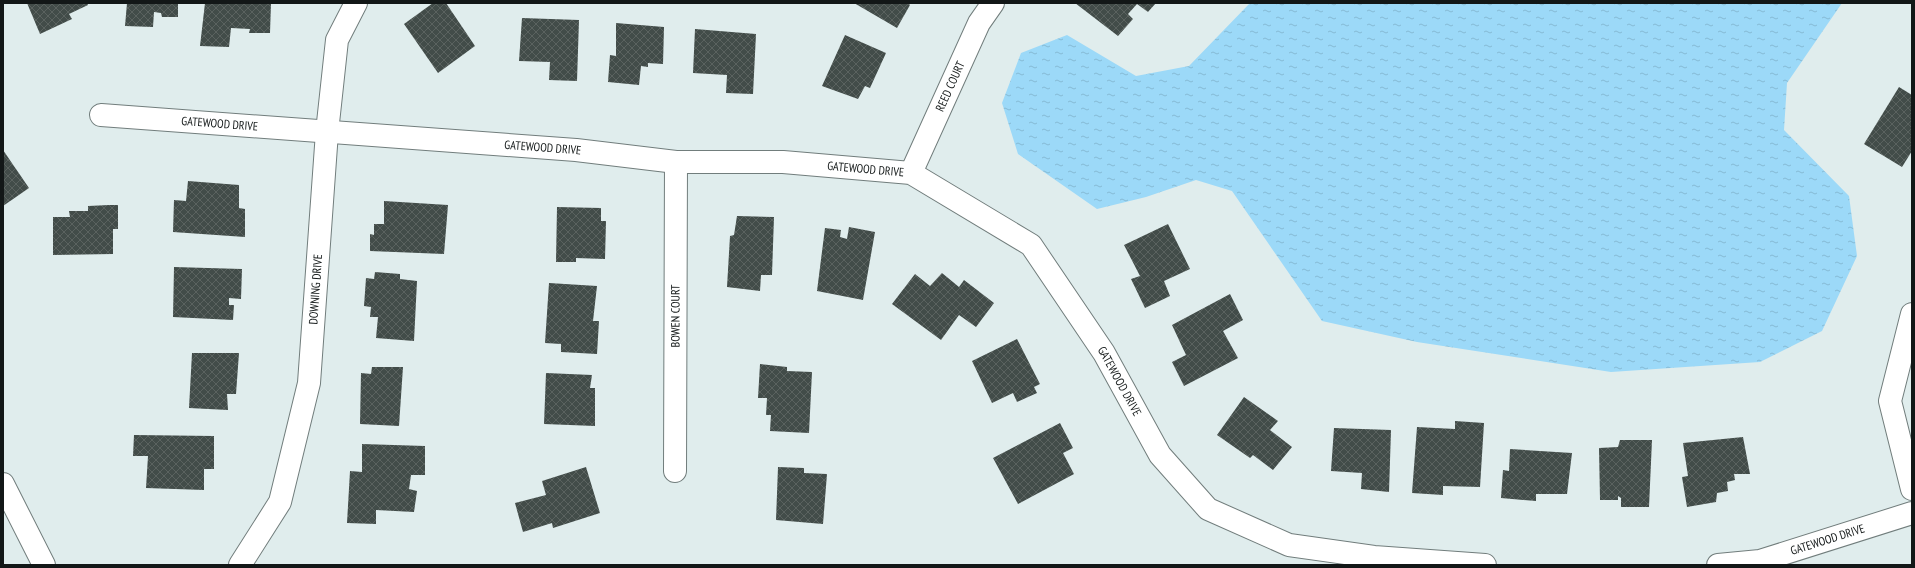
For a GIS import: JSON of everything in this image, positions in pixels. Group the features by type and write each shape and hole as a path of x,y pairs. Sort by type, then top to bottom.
{"street":[{"name":"DOWNING DRIVE","path":"240,565 280,502 309,384 327,132 337,40 356,3"},
{"name":"REED COURT","path":"911,173 979,23 993,3"},
{"name":"GATEWOOD DRIVE","path":"101,115 576,150 676,162 783,162 911,173 1031,245 1104,353 1160,455 1208,509 1289,545 1374,557 1485,565"},
{"name":"BOWEN COURT","path":"675,471 676,162"},
{"path":"1912,314 1890,401 1912,489"},
{"path":"3,484 44,565"},
{"name":"GATEWOOD DRIVE","path":"1718,565 1760,562 1912,513"}],"water":[{"path":"1250,3 1842,3 1787,83 1784,130 1849,196 1857,256 1822,331 1760,362 1611,372 1417,342 1322,321 1232,191 1196,180 1146,197 1097,209 1018,154 1002,103 1021,53 1067,35 1136,76 1189,66"}],"building":[{"path":"27,3 87,3 88,5 69,14 72,19 40,34"},
{"path":"127,3 178,3 178,17 162,17 161,13 154,12 153,27 125,26"},
{"path":"205,3 271,3 270,33 249,33 250,29 231,28 229,47 200,46"},
{"path":"433,3 446,3 475,46 438,73 404,24"},
{"path":"854,3 908,3 910,5 897,28"},
{"path":"1075,3 1156,3 1148,12 1137,4 1128,14 1133,19 1118,36"},
{"path":"522,18 579,20 577,81 549,80 550,62 519,61"},
{"path":"616,23 664,27 663,64 648,63 648,67 641,66 639,85 608,82 610,55 616,56"},
{"path":"695,29 756,34 753,94 726,93 727,75 693,73"},
{"path":"845,35 886,53 870,88 865,86 858,99 822,86"},
{"path":"1899,87 1912,95 1912,151 1902,167 1864,144"},
{"path":"3,150 29,188 3,206"},
{"path":"188,181 239,185 239,208 245,209 245,237 173,232 174,200 186,201"},
{"path":"384,201 448,205 444,254 370,251 370,234 374,235 374,224 384,224"},
{"path":"118,205 118,229 113,229 113,254 53,255 53,217 70,217 69,211 88,211 88,206"},
{"path":"557,207 601,208 601,221 606,221 605,259 576,258 576,262 556,262"},
{"path":"737,216 774,217 772,275 761,275 760,291 727,287 730,236 734,235"},
{"path":"1168,224 1190,269 1164,281 1170,296 1145,308 1131,279 1140,276 1124,245"},
{"path":"849,227 875,232 863,300 817,291 825,228 841,230 840,237 847,239"},
{"path":"174,267 242,269 241,299 229,298 229,305 234,305 233,320 173,317"},
{"path":"375,272 400,274 400,279 417,281 414,341 376,338 378,317 370,317 371,307 364,306 366,278 374,279"},
{"path":"942,273 959,287 964,280 994,303 976,327 959,315 941,340 892,304 915,274 930,286"},
{"path":"549,283 597,286 593,321 599,321 597,354 561,352 561,344 545,343"},
{"path":"1230,294 1243,320 1223,331 1238,358 1184,386 1172,362 1186,355 1172,325"},
{"path":"1017,339 1040,384 1034,387 1037,393 1017,402 1013,393 992,403 972,361"},
{"path":"192,353 239,353 236,394 227,394 228,410 189,408"},
{"path":"760,364 787,367 787,371 812,372 809,433 770,431 771,415 766,415 767,398 758,398"},
{"path":"372,367 403,367 399,426 360,424 361,373 371,374"},
{"path":"546,373 592,375 590,388 595,388 595,426 544,424"},
{"path":"1244,397 1278,421 1270,430 1292,447 1273,470 1253,455 1250,458 1217,435"},
{"path":"1455,421 1484,423 1480,487 1443,486 1443,495 1412,493 1417,427 1455,429"},
{"path":"1060,423 1073,448 1063,453 1074,474 1018,504 993,458"},
{"path":"1334,428 1391,430 1389,492 1361,489 1362,473 1331,471"},
{"path":"134,435 214,436 214,469 204,469 204,490 146,488 148,456 133,456"},
{"path":"1743,437 1750,474 1734,474 1735,480 1727,482 1728,491 1717,493 1716,502 1687,507 1682,477 1688,476 1683,443"},
{"path":"1620,440 1652,440 1649,507 1621,507 1621,498 1618,496 1618,500 1600,500 1599,448 1618,447"},
{"path":"362,444 425,446 425,475 411,475 409,489 417,491 414,512 376,510 376,524 347,523 350,471 362,472"},
{"path":"1510,449 1572,453 1567,494 1536,494 1536,501 1501,498 1503,470 1509,471"},
{"path":"586,467 600,513 553,528 552,523 523,532 515,503 546,495 542,481"},
{"path":"778,467 804,468 804,473 827,474 823,524 776,520"}]}
